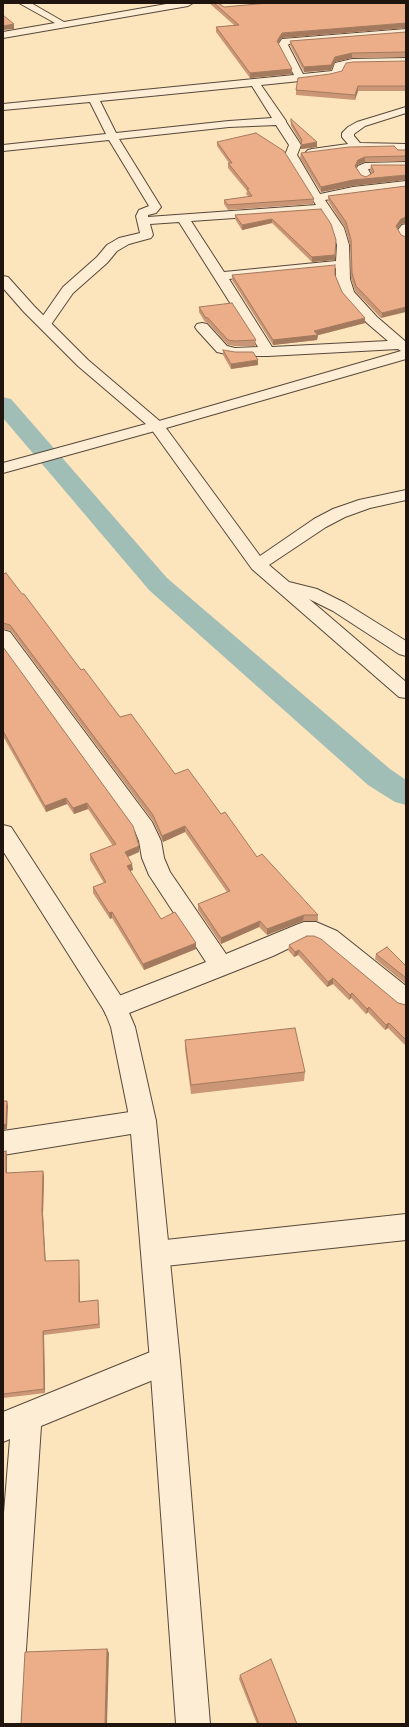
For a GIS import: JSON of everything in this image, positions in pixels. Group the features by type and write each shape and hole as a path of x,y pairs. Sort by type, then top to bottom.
{"street":[{"path":"24,3 50,16 63,25"},
{"path":"3,35 188,3"},
{"path":"300,78 283,45 285,41 406,32"},
{"path":"3,107 333,74 337,73 338,65 346,62 406,61"},
{"path":"255,83 281,121 295,145 291,155"},
{"path":"44,323 68,290 102,260 112,248 124,241 147,235 145,221 142,216 143,213 152,210 155,207 120,151 93,98"},
{"path":"357,146 348,137 348,133 352,129 361,124 406,110"},
{"path":"3,148 113,135 228,124 281,121"},
{"path":"291,155 357,146 405,146"},
{"path":"291,155 338,228 341,236 344,279 348,293 372,320 404,349"},
{"path":"366,177 362,170 365,166 406,165"},
{"path":"145,221 321,203 353,191 406,185"},
{"path":"182,218 204,250 268,352"},
{"path":"406,228 403,231 406,237"},
{"path":"220,276 342,264"},
{"path":"3,280 29,309 83,363 157,426 258,565 406,692"},
{"path":"202,327 222,349 235,352 404,349"},
{"path":"3,468 157,426 404,349"},
{"path":"258,565 320,523 338,513 365,504 406,496"},
{"path":"280,584 311,593 339,607 406,650"},
{"path":"3,636 144,828 150,841 153,858 160,875 221,966"},
{"path":"3,833 115,1008 123,1028 143,1122 165,1361 193,1724"},
{"path":"115,1008 264,949 304,931 316,931 329,937 406,1000"},
{"path":"3,1143 143,1122"},
{"path":"156,1254 406,1227"},
{"path":"4,1724 15,1422 165,1361"}],"building":[{"path":"214,3 218,3 224,7 268,3 406,3 406,23 282,33 277,41 292,69 250,73 216,27 239,25"},
{"path":"3,15 14,24 3,26"},
{"path":"406,32 406,52 352,53 335,57 331,65 304,67 290,41"},
{"path":"406,61 406,86 358,86 355,95 296,90 298,78 342,71 346,63"},
{"path":"291,119 317,142 301,145 302,140 291,122"},
{"path":"256,133 284,151 314,199 228,205 224,200 252,196 247,189 249,189 228,163 232,163 217,142"},
{"path":"394,146 398,150 406,150 406,156 365,157 358,160 355,166 361,175 366,177 374,172 371,165 406,165 406,175 353,180 321,187 301,153 349,147"},
{"path":"406,186 406,217 401,219 396,226 401,235 406,237 406,307 382,313 356,286 352,273 351,240 346,222 328,196"},
{"path":"321,209 331,224 336,240 335,255 312,257 272,219 242,225 235,215"},
{"path":"335,265 335,275 342,292 365,318 314,331 318,335 273,340 232,275"},
{"path":"232,303 256,340 228,340 208,318 205,317 199,307"},
{"path":"223,350 253,352 258,360 231,364"},
{"path":"6,573 22,594 24,594 81,670 84,669 120,717 131,714 175,774 188,769 221,814 225,812 257,857 262,854 318,915 304,915 267,929 260,921 221,938 198,904 230,891 185,826 162,836 153,815 10,625 3,623 3,574"},
{"path":"3,647 133,826 139,846 125,852 132,864 127,866 161,919 175,912 196,943 143,964 112,912 109,913 93,887 106,882 90,854 116,844 87,803 73,808 66,798 45,806 3,731"},
{"path":"307,936 314,936 321,939 398,1003 406,1005 406,1040 389,1023 386,1025 369,1007 367,1009 352,993 350,995 333,978 328,982 299,950 295,952 289,945"},
{"path":"387,947 406,965 406,978 376,954"},
{"path":"295,1028 305,1072 191,1085 185,1040"},
{"path":"3,1101 7,1101 6,1124 3,1125"},
{"path":"6,1151 6,1173 43,1171 42,1210 45,1261 79,1260 79,1302 98,1300 99,1324 43,1331 44,1389 3,1394 3,1152"},
{"path":"107,1649 105,1724 21,1724 25,1652"},
{"path":"271,1659 297,1724 259,1724 240,1675"}],"waterway":[{"path":"3,404 158,584 379,777 406,794"}]}
